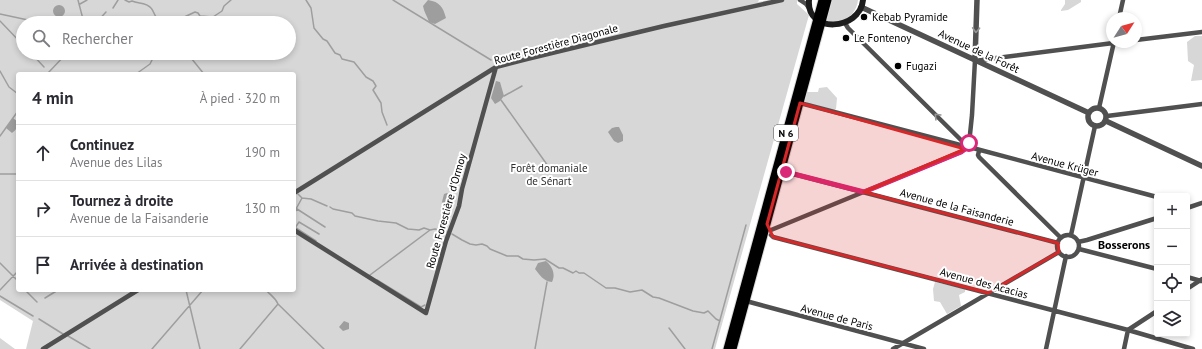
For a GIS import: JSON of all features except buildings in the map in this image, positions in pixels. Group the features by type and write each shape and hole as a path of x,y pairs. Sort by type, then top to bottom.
{"main road":[{"path":"809,0 809,8 814,17 819,21 836,25 845,23 855,15 861,7 863,0"},
{"name":"N 6","path":"733,349 768,231 781,170 800,103 819,21 822,0"},
{"name":"N 6","path":"727,349 819,21 828,0"}],"street":[{"name":"Route Forestière Diagonale","path":"296,192 496,67 664,26 782,0"},
{"path":"800,0 809,8"},
{"path":"768,231 961,152 966,146 972,115 976,60 977,0"},
{"path":"1120,12 1123,0"},
{"name":"Avenue de la Forêt","path":"861,7 1089,113"},
{"path":"845,23 848,28 966,146"},
{"path":"1142,39 1202,32"},
{"path":"976,60 1106,44"},
{"path":"1099,108 1113,48"},
{"name":"Route Forestière d'Ormoy","path":"296,231 426,313 446,241 459,206 462,189 496,67"},
{"name":"Avenue Krüger","path":"800,103 1154,196"},
{"path":"1202,104 1106,118 1101,126 1095,126 1090,123 1088,115 1093,108 1099,108 1103,110 1106,118 1202,166"},
{"path":"1071,235 1095,126"},
{"path":"979,150 979,157 1061,238"},
{"name":"Avenue de la Faisanderie","path":"781,170 1058,243"},
{"path":"1190,206 1202,203"},
{"path":"1078,242 1083,242 1154,219"},
{"name":"Avenue des Acacias","path":"768,231 773,237 1128,330 1194,349"},
{"path":"1071,235 1077,239 1079,249 1078,252 1072,256 1066,256 1059,252 1058,243 1061,238 1071,235"},
{"path":"1079,249 1154,268"},
{"path":"893,349 1059,252"},
{"path":"1046,349 1066,256"},
{"path":"1190,278 1201,280"},
{"path":"1190,287 1201,280"},
{"path":"44,349 135,292"},
{"name":"Avenue de Paris","path":"746,301 924,349"},
{"path":"1124,349 1128,330 1154,312"}],"highlighted area":[{"path":"800,103 965,149 864,192 1058,243 1059,252 988,293 773,237 767,224"}],"green space":[{"name":"Forêt domaniale de Sénart","path":"0,0 759,0 758,2 769,0 797,0 797,4 809,15 715,349 26,349 33,321 0,300"},
{"path":"831,0 858,0 852,14 844,21 837,22 826,21"},
{"path":"1065,0 1081,0 1081,2 1068,10 1061,11 1065,4"},
{"path":"1195,36 1202,36 1202,80 1191,81 1194,65 1188,61 1187,42"},
{"path":"827,87 837,98 836,109 832,111 824,110 804,101 805,94 807,92 818,92 819,88"},
{"path":"935,282 965,289 965,292 959,295 961,306 947,314 940,302 934,301 933,289"},
{"path":"0,338 15,349 0,349"}],"shaded area":[{"path":"428,0 435,2 440,6 444,11 446,18 435,24 429,22 423,6"},
{"path":"57,5 61,5 65,9 65,13 62,16 56,16 53,13 53,9"},
{"path":"496,81 500,82 504,96 495,104 491,98"},
{"path":"13,118 16,120 15,131 12,133 6,128"},
{"path":"619,127 623,135 623,141 618,143 614,141 608,132 612,128"},
{"path":"447,193 453,196 454,203 451,208 445,206 442,202 444,194"},
{"path":"546,261 553,270 554,276 552,282 544,279 535,269 538,263"},
{"path":"344,321 349,323 349,329 343,331 339,327"}],"waterway":[{"path":"78,0 82,16"},
{"path":"80,4 87,0"},
{"path":"113,8 118,0"},
{"path":"125,0 149,6 156,16"},
{"path":"214,16 222,11 224,6 231,0"},
{"path":"306,0 311,8 314,28 323,39 327,41 335,53 340,55 342,59 354,62 366,77 373,81 376,86 373,90 381,103 382,112 387,125"},
{"path":"393,0 491,60"},
{"path":"102,16 106,12"},
{"path":"186,16 195,12 200,16"},
{"path":"0,14 16,17"},
{"path":"0,21 16,38"},
{"path":"38,60 44,67"},
{"path":"49,72 60,60"},
{"path":"139,72 150,64 152,60"},
{"path":"193,60 202,72"},
{"path":"0,71 9,87 16,92"},
{"path":"504,96 522,86"},
{"path":"501,100 548,166"},
{"path":"0,136 16,114"},
{"path":"0,174 16,174"},
{"path":"298,194 302,198 311,199 327,206"},
{"path":"296,209 302,198"},
{"path":"330,207 352,213 355,216 396,223 408,229 419,230 424,228 446,232"},
{"path":"296,210 297,209 325,227"},
{"path":"296,226 299,222 319,234"},
{"path":"712,349 746,225"},
{"path":"296,228 316,241"},
{"path":"370,275 430,230"},
{"path":"452,234 470,244 482,244 507,256 518,256 523,259 534,260 545,259 559,268 563,268 573,273 576,271 579,273 584,273 606,288 615,288 630,292 642,290 653,297 693,311 704,313 708,311 720,321"},
{"path":"0,263 16,279"},
{"path":"0,290 16,273"},
{"path":"377,280 421,307 425,305"},
{"path":"535,349 547,282"},
{"path":"27,292 37,302"},
{"path":"45,298 55,292"},
{"path":"186,292 200,349"},
{"path":"152,349 201,292"},
{"path":"268,292 278,304"},
{"path":"0,296 33,316"},
{"path":"240,349 278,304 324,349"},
{"path":"39,319 63,334"},
{"path":"669,328 685,349"},
{"path":"68,336 90,349"}],"place":[{"name":"Kebab Pyramide","path":"864,17"},
{"name":"Le Fontenoy","path":"846,38"},
{"name":"Fugazi","path":"898,66"}],"district":[{"name":"Bosserons","path":"1124,244"}],"route":[{"path":"786,172 864,192 961,152 969,148 969,143"}]}
